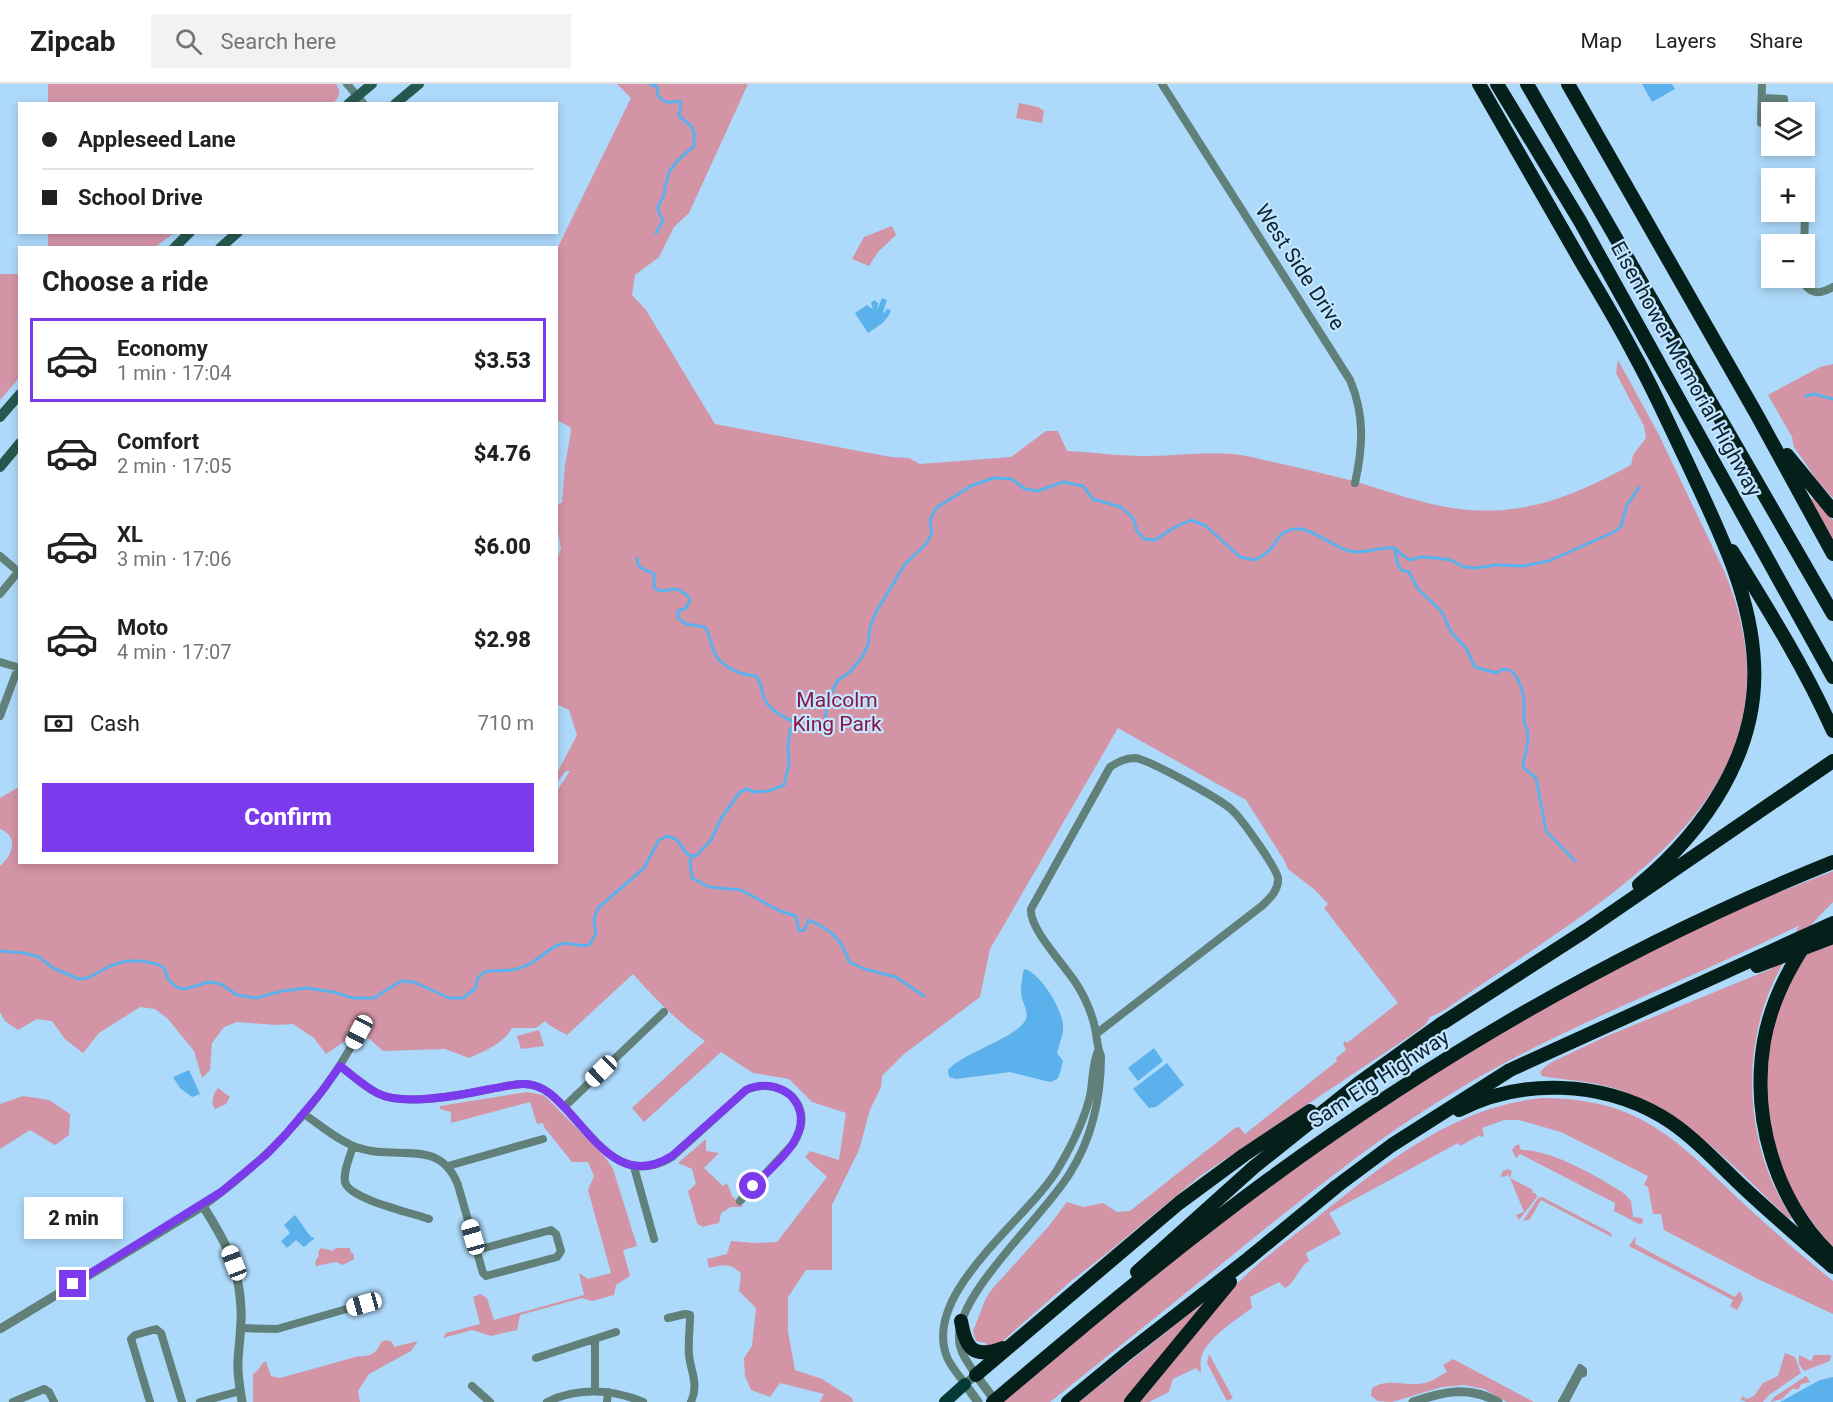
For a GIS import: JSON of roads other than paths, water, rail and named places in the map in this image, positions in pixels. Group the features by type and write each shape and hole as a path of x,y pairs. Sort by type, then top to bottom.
{"highway":[{"path":"1479,84 1635,355 1718,529 1746,610 1755,664 1750,713 1741,749 1724,789 1700,823 1644,881 1585,931"},
{"name":"Eisenhower Memorial Highway","path":"1497,84 1580,221 1833,677"},
{"path":"1527,84 1833,614"},
{"path":"1568,84 1757,415 1833,554"},
{"path":"1757,415 1800,473 1833,511"},
{"path":"1718,529 1767,606 1821,704 1833,731"},
{"path":"1056,1349 1161,1249 1254,1167 1386,1064 1441,1024 1585,931 1832,762"},
{"name":"Sam Eig Highway","path":"995,1402 1203,1229 1389,1096 1504,1025 1606,967 1733,905 1833,862"},
{"path":"1833,914 1804,945 1780,990 1764,1039 1761,1078 1763,1120 1774,1167 1803,1222 1833,1257"},
{"path":"1068,1402 1337,1186 1408,1135 1510,1070 1833,923"},
{"path":"1666,999 1833,937"},
{"path":"970,1379 1205,1183 1311,1110 1386,1064"},
{"path":"1408,1135 1465,1107 1514,1092 1570,1088 1613,1096 1646,1108 1675,1125 1833,1267"},
{"path":"1131,1402 1248,1259"},
{"path":"961,1321 968,1346 975,1351 989,1353 1008,1347"}],"main road":[{"path":"360,100 372,84"},
{"path":"396,102 418,84"},
{"path":"176,246 188,234"},
{"path":"222,246 236,234"},
{"path":"0,417 18,396"},
{"path":"0,467 18,445"},
{"path":"945,1402 970,1379"}],"street":[{"path":"347,84 360,100"},
{"name":"West Side Drive","path":"1162,84 1350,380 1357,396 1362,424 1362,446 1355,483"},
{"path":"1762,84 1762,102"},
{"path":"1762,99 1784,99 1784,102"},
{"path":"1809,288 1815,293 1833,287"},
{"path":"0,556 18,571"},
{"path":"0,594 18,573"},
{"path":"0,662 18,668"},
{"path":"0,716 18,671"},
{"path":"976,1399 960,1347 961,1321 969,1303 985,1279 1058,1192 1082,1150 1098,1100 1101,1076 1101,1056 1086,1002 1069,972 1033,925 1031,909 1110,767 1126,759 1142,760 1233,811 1275,870 1278,882 1274,893 1263,905 1096,1034"},
{"path":"564,1107 664,1012"},
{"path":"0,1329 203,1206 266,1155 304,1114 340,1066 359,1032"},
{"path":"995,1402 985,1387 970,1379 947,1357 943,1336 946,1319 959,1288 972,1268 1047,1185 1059,1167 1086,1109 1099,1050"},
{"path":"340,1066 386,1097 437,1098 517,1084 533,1085 551,1094 604,1150 614,1158 634,1167 648,1167 672,1156 746,1090 756,1085 768,1085 781,1089 790,1094 801,1112 799,1132 794,1143 740,1201"},
{"path":"304,1114 338,1138 354,1146 380,1152 428,1155 443,1161 458,1185 483,1273 488,1276 557,1257 561,1251 556,1234 551,1230 477,1250"},
{"path":"448,1166 543,1139"},
{"path":"354,1146 345,1178 349,1190 364,1198 429,1219"},
{"path":"634,1167 654,1239"},
{"path":"203,1206 227,1244 234,1263 242,1310 238,1363 242,1402"},
{"path":"972,1268 985,1279"},
{"path":"240,1328 277,1329 364,1304"},
{"path":"668,1318 685,1314 690,1316 689,1354 695,1381 691,1402"},
{"path":"150,1402 131,1339 135,1335 156,1329 161,1333 182,1402"},
{"path":"536,1358 616,1332"},
{"path":"595,1339 595,1391"},
{"path":"1561,1402 1580,1367 1584,1370 1584,1374 1580,1375 1566,1402"},
{"path":"472,1386 490,1402"},
{"path":"13,1402 44,1389 49,1392 54,1402"},
{"path":"200,1402 240,1390"},
{"path":"1413,1402 1433,1395 1461,1390 1482,1394 1498,1402"},
{"path":"547,1402 575,1393 595,1391 608,1392 644,1402"},
{"path":"607,1402 608,1392"}],"water":[{"path":"1642,84 1672,84 1675,89 1652,102"},
{"path":"882,298 887,300 883,312 885,313 886,309 891,310 885,321 868,333 855,313 867,305 873,309 871,303 874,300 878,303 877,310"},
{"path":"1024,969 1043,984 1062,1018 1063,1032 1057,1053 1063,1061 1057,1079 1050,1082 1010,1072 956,1079 949,1077 948,1070 955,1064 1002,1039 1021,1026 1026,1019 1021,992"},
{"path":"1154,1048 1163,1061 1138,1081 1128,1068"},
{"path":"1167,1063 1184,1085 1156,1107 1149,1108 1133,1089"},
{"path":"189,1070 200,1094 192,1097 180,1088 173,1077"},
{"path":"295,1215 311,1237 315,1238 304,1247 296,1240 287,1248 281,1241 290,1233 284,1225"},
{"path":"1833,1377 1833,1402 1780,1402 1820,1380"}],"waterway":[{"path":"650,84 657,87 658,96 665,102 679,101 681,103 679,116 691,126 694,132 694,146 678,160 669,172 663,197 658,206 663,221 656,233"},
{"path":"1806,396 1814,394 1833,399"},
{"path":"0,951 39,957 53,968 79,979 88,978 110,966 126,961 141,961 164,968 168,979 176,987 185,989 209,982 221,984 237,995 256,998 282,991 307,988 353,998 374,998 401,981 414,982 449,998 463,998 476,988 477,979 484,972 520,968 561,944 589,945 596,934 594,919 598,908 644,868 659,840 667,836 676,839 688,855 696,856 711,840 722,817 740,792 747,789 754,792 769,791 784,785 789,764 790,729 798,725 818,730 824,727 828,700 837,681 850,672 862,657 868,645 870,628 876,612 905,564 926,544 932,533 930,520 936,508 971,486 993,478 1012,479 1025,489 1038,491 1063,482 1083,486 1093,499 1121,507 1133,518 1137,531 1144,539 1155,540 1191,520 1206,526 1240,557 1255,560 1270,550 1281,535 1289,530 1298,529 1307,530 1349,551 1395,548 1410,560 1421,557 1436,558 1451,560 1464,567 1476,568 1496,565 1523,566 1549,561 1616,531 1621,526 1627,505 1639,487"},
{"path":"1395,550 1401,570 1409,572 1418,589 1442,612 1451,632 1466,648 1475,667 1496,673 1508,670 1516,677 1523,696 1524,721 1528,732 1523,767 1536,778 1546,831 1575,861"},
{"path":"637,558 640,567 654,574 654,587 659,591 677,589 687,595 690,600 686,608 678,611 678,618 686,624 705,627 718,659 733,670 756,676 766,703 798,725"},
{"path":"692,856 690,862 692,878 709,887 741,890 780,911 796,916 799,931 804,930 809,920 817,924 835,936 843,947 849,962 865,969 896,977 924,996"}],"park label":[{"name":"Malcolm King Park","path":"837,712"}]}
